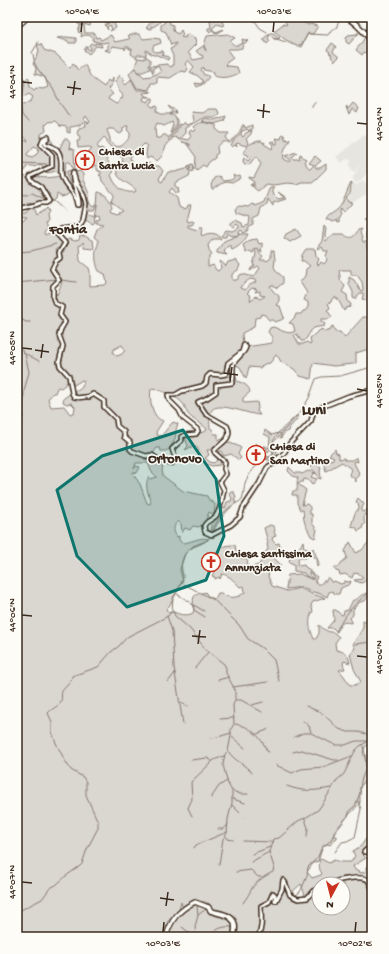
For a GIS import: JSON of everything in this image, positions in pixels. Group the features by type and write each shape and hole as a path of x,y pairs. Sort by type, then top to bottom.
{"main road":[{"path":"17,27 28,17"},
{"path":"346,17 357,25 372,40"},
{"path":"166,937 170,923 183,910 195,902 209,907 211,912 226,914 235,926 235,937"}],"street":[{"path":"17,209 35,206 39,203 46,203 48,201 41,186 30,179 31,176 52,166 52,155 41,144 43,139 47,137 48,138 45,140 45,143 53,147 59,153 62,161 62,176 66,184 74,193 77,204 79,205 78,194 73,184 73,172 76,182 85,197 86,206 84,220 80,226 77,228 60,229 57,232 57,236 62,239 65,244 59,253 60,258 56,261 52,269 59,280 52,288 54,302 62,307 60,315 65,322 59,336 63,346 59,363 70,378 73,396 81,398 85,396 89,397 93,394 103,400 104,408 116,418 117,427 123,431 124,437 130,442 131,450 147,456 152,455 171,464 176,460 172,450 182,440 182,437 185,435 196,434 198,429 183,418 179,410 169,400 168,395 175,395 182,391 202,386 206,383 207,377 210,374 226,374 228,363 242,352 244,346 246,346 245,351 237,357 232,368 232,382 216,385 216,392 198,402 206,414 227,426 229,431 226,441 214,451 225,462 224,469 226,474 220,482 224,490 216,516 208,520 204,525 204,531 208,534 212,535 239,519 269,466 275,463 284,453 288,445 311,421 313,411 347,396 372,390"},
{"path":"372,849 364,852 372,852"},
{"path":"351,879 363,878 368,880 372,888"},
{"path":"258,937 262,924 261,906 269,902 273,893 275,895 275,901 276,900 282,889 283,880 286,882 290,895 298,899 307,898 311,893"}],"highlighted area":[{"path":"183,430 216,479 224,536 206,580 127,607 77,556 57,490 102,456"}],"shaded area":[{"path":"85,17 90,17 90,19 86,21 91,22 90,26 84,24 79,25 73,18 76,18 78,22 81,21 83,23"},
{"path":"112,17 114,19 112,19 111,22 115,22 117,19 118,21 114,23 116,28 110,31 112,29 110,25 107,27 108,30 105,25 109,23 104,22 109,19 110,20"},
{"path":"155,17 162,17 159,23 153,27 151,26 151,29 146,28"},
{"path":"164,17 169,17 170,24 173,25 174,32 178,34 181,30 183,35 181,37 185,38 188,34 195,38 196,44 188,52 193,60 203,58 202,55 196,51 203,46 206,51 204,45 207,36 228,34 235,38 230,41 236,45 243,43 242,39 248,41 243,44 242,48 229,49 228,51 233,58 225,64 227,66 237,67 239,73 233,76 217,77 214,76 214,72 204,70 203,67 201,69 204,75 209,77 203,84 197,87 195,83 201,84 203,81 198,76 190,72 194,67 188,60 185,64 188,69 186,72 181,71 170,78 157,77 157,83 151,83 149,90 137,88 129,74 134,68 136,68 137,72 144,77 161,72 158,66 153,68 153,73 150,66 167,64 171,67 173,66 173,56 170,49 174,47 176,43 171,45 166,32 161,30 161,25 165,22"},
{"path":"213,17 220,17 223,20 222,22 224,25 222,26 217,24 210,32 208,30 208,28 211,28 210,21"},
{"path":"292,17 295,17 308,25 318,26 313,34 308,33 301,47 286,40 274,31 283,24 286,25 287,24 285,22"},
{"path":"84,25 85,33 94,33 96,38 99,37 101,40 111,35 115,42 129,39 130,38 128,36 135,34 139,34 143,39 160,39 161,43 153,46 153,50 155,52 163,51 164,54 162,55 169,57 168,60 157,55 153,55 146,50 146,57 150,59 150,65 148,65 150,69 139,72 135,66 138,58 145,59 145,55 137,55 137,58 131,54 132,49 129,49 129,47 125,48 112,46 110,52 105,50 108,49 108,42 103,43 93,41 93,37 88,35 81,37 82,33 78,32 80,26"},
{"path":"212,29 216,32 224,29 218,33 214,32"},
{"path":"270,33 273,33 280,38 274,39 270,35 268,38 270,41 267,44 263,39"},
{"path":"359,33 349,44 346,42 348,35"},
{"path":"366,35 372,41 372,50 368,54 364,52 362,55 356,50"},
{"path":"57,38 76,38 76,43 69,43 67,40"},
{"path":"91,43 95,45 95,43 101,44 102,47 96,46 89,54 84,50 87,46 90,50 91,48 89,45"},
{"path":"332,43 336,46 333,52 339,57 335,61 331,57 332,55 329,53 330,52 327,50"},
{"path":"41,44 44,50 56,54 70,68 73,63 78,70 85,65 92,78 104,87 108,80 110,82 113,77 113,82 108,89 113,94 108,99 116,104 120,99 122,99 123,95 115,82 120,75 125,80 123,82 126,85 131,79 137,90 151,92 143,93 144,95 150,97 144,97 143,100 148,102 151,98 153,98 150,105 153,107 157,106 158,108 156,111 161,114 170,114 172,111 168,106 175,110 176,113 172,113 170,115 173,115 177,120 177,124 171,133 173,125 172,122 164,126 157,123 155,128 156,138 161,138 163,135 166,135 170,140 165,146 162,156 157,161 150,157 147,159 147,146 144,144 138,150 133,152 130,158 136,168 145,166 149,163 153,166 159,166 163,171 159,179 162,182 168,172 186,169 188,166 193,164 194,169 192,172 189,169 191,168 190,166 188,167 190,173 189,176 175,183 179,193 176,193 172,188 169,192 177,198 179,207 183,209 187,208 188,205 191,205 187,220 188,222 194,222 192,225 188,225 188,227 197,230 200,227 203,227 201,233 202,236 213,233 220,237 221,239 213,239 208,245 212,254 208,260 208,267 213,265 218,271 221,268 220,261 226,266 228,262 236,260 240,265 238,270 232,274 232,280 237,280 242,274 254,277 260,268 258,266 250,271 251,268 255,266 253,265 256,254 255,250 258,249 260,254 263,256 260,260 267,261 271,258 271,250 274,251 274,267 283,277 283,283 277,288 273,285 270,286 279,296 279,301 276,305 280,306 284,318 275,322 269,320 265,315 261,314 260,317 255,318 254,327 242,333 243,346 246,347 272,343 272,337 268,332 270,328 273,327 289,333 295,331 293,324 289,323 296,314 301,314 308,307 308,302 304,300 307,293 300,282 305,276 306,269 310,266 304,261 301,261 302,255 306,249 315,249 316,256 319,259 317,264 319,265 321,262 324,264 327,260 326,256 328,251 324,251 322,247 317,248 322,241 324,226 326,229 326,241 334,234 344,234 352,237 358,230 362,229 360,232 363,242 367,242 367,248 372,249 370,261 372,262 372,280 369,282 369,286 372,288 372,308 369,309 368,301 362,299 363,293 360,293 355,299 353,298 353,292 349,284 349,277 354,280 360,290 362,291 363,289 362,282 357,275 351,275 351,270 340,270 340,280 345,286 342,292 347,295 348,302 351,304 350,307 346,308 344,311 338,299 334,297 331,302 328,303 330,308 327,310 332,317 328,319 321,319 321,321 325,324 324,326 314,328 304,341 301,341 297,334 294,335 299,344 307,342 310,344 310,338 322,329 324,332 331,330 331,327 333,326 335,332 340,332 345,338 363,317 366,317 371,318 372,320 372,348 356,353 356,363 353,364 334,366 313,363 311,379 300,376 294,369 281,362 276,355 270,363 264,364 260,368 249,367 246,379 240,367 230,362 225,364 225,368 235,373 237,381 245,385 250,392 243,398 243,402 257,402 257,411 260,415 221,407 212,410 210,417 210,428 213,430 214,434 218,434 218,440 225,439 213,450 207,450 209,455 205,458 214,463 219,458 221,461 220,465 212,466 204,463 197,447 193,446 185,450 188,446 185,437 193,437 206,431 207,429 187,413 184,405 178,399 153,388 151,389 150,398 152,408 156,416 163,421 156,432 157,435 161,436 173,422 178,424 175,439 169,449 166,451 161,451 160,448 157,448 153,453 146,455 144,459 152,461 163,467 163,476 183,491 207,496 209,500 215,504 214,515 209,512 206,520 199,527 193,526 190,530 185,528 182,533 181,524 179,522 177,522 175,526 175,533 177,537 179,536 179,540 182,543 202,538 208,539 190,549 185,554 182,563 183,578 175,597 166,609 169,613 174,612 186,615 193,613 193,599 195,595 205,592 209,597 215,599 218,593 230,597 236,597 245,592 244,586 240,587 227,576 222,574 220,579 219,577 215,579 215,577 212,576 215,570 214,568 218,565 217,552 220,548 228,545 235,545 237,557 248,559 247,565 251,567 259,565 261,561 264,560 264,553 268,548 264,528 270,525 273,526 276,536 273,537 272,540 276,544 279,543 282,555 280,557 273,556 281,565 271,567 268,576 272,586 287,591 300,588 325,598 313,602 311,605 313,611 310,618 311,632 314,639 316,639 319,633 319,625 323,629 333,632 339,637 335,643 336,650 342,651 346,654 350,663 344,661 343,664 345,669 339,670 350,685 355,685 361,682 354,669 350,654 355,648 353,644 363,628 363,621 372,623 372,742 365,747 363,752 368,777 360,787 360,803 335,830 333,836 337,836 337,838 330,845 327,844 323,846 318,861 313,863 307,872 311,877 311,894 305,898 301,884 293,891 295,895 294,897 290,895 285,880 282,890 276,900 272,892 266,903 262,904 261,924 257,937 236,937 232,919 213,911 209,904 205,902 196,901 183,908 181,902 179,911 168,921 163,937 17,937 17,230 20,229 19,223 17,224 17,213 23,221 27,217 23,217 20,213 26,213 30,207 33,207 36,215 46,208 47,209 47,221 45,224 47,229 44,233 45,235 51,233 56,235 64,243 62,247 56,249 59,256 65,250 65,241 69,239 75,241 79,240 80,236 85,236 93,241 93,249 84,248 83,242 79,245 80,261 89,268 90,286 105,285 107,283 105,274 99,271 96,258 98,240 94,237 97,229 103,224 96,223 96,220 99,219 100,216 96,215 95,217 98,192 105,195 109,199 112,207 110,209 111,211 116,213 122,210 111,201 114,195 102,181 101,176 99,175 101,172 98,171 95,165 92,168 89,165 88,160 90,162 92,157 89,151 92,148 78,148 77,141 79,141 80,137 77,133 79,128 86,126 86,121 88,123 90,122 86,116 83,122 78,126 70,127 70,133 67,132 67,127 60,126 55,121 48,122 45,125 46,131 41,134 40,146 51,154 52,165 44,169 41,164 34,167 27,166 25,171 21,171 18,175 22,178 25,176 29,181 41,188 46,199 45,201 37,201 33,203 28,202 23,207 20,207 17,204 17,140 28,141 26,138 20,136 17,137 17,128 19,129 20,125 20,114 17,112 17,77 21,76 25,82 28,77 30,87 34,90 36,88 43,89 48,87 45,77 35,74 36,68 33,64 39,51 37,45","holes":["29,94 33,97 31,101 21,106 23,97","128,126 127,130 130,133 130,137 121,146 113,145 110,142 107,130 113,129 120,134 123,132 123,128","104,137 107,140 107,143 123,159 122,163 119,162 117,168 118,176 133,187 136,190 135,192 127,192 117,186 111,175 113,170 107,159 105,151 102,148 99,149 97,145","34,146 39,148 37,154 32,157 27,154","250,279 255,280 256,282 248,286 245,290 240,288","58,280 62,282 57,295 54,290 54,284","252,288 257,289 255,292 260,291 260,295 265,296 260,299 256,296 251,301 251,296 247,293","122,345 125,350 122,354 117,356 113,353 114,349","71,378 72,385 82,380 84,381 79,390 76,390 64,398 63,402 67,404 71,403 75,407 74,413 70,414 64,406 51,407 48,399 53,393 55,393 57,388 61,388 66,384 68,379","136,463 148,463 151,471 157,477 150,479 149,476 148,479 147,486 151,502 150,504 147,503 140,484 133,474 133,472 137,473 140,467 136,466 134,469"]},
{"path":"353,103 359,108 357,113 352,109 349,115 346,107 347,106 348,109"},
{"path":"208,109 217,109 219,113 216,116 205,117 185,128 185,133 180,138 188,140 191,136 189,132 191,130 193,132 196,130 193,127 198,123 216,125 216,129 221,133 229,133 226,137 229,142 223,142 219,145 217,148 218,153 215,155 215,158 209,162 206,167 203,165 197,170 195,167 196,157 186,143 175,137 171,138 170,136 179,124 181,125 184,122 186,125 192,123 193,120 191,112 202,113"},
{"path":"226,116 224,121 214,124 201,121 206,118 214,120"},
{"path":"244,125 245,128 252,125 252,129 249,131 247,129 242,130 241,135 243,137 246,133 252,130 251,134 246,139 248,143 246,146 237,143 237,147 235,145 232,147 232,143"},
{"path":"282,134 284,135 285,139 288,140 290,138 284,151 284,159 290,162 291,160 285,156 296,152 297,153 292,157 293,159 299,159 300,154 302,155 302,157 306,159 304,162 310,169 314,165 309,163 315,156 321,161 315,166 316,168 320,168 326,164 326,169 312,182 273,185 266,184 258,191 254,188 254,184 252,185 253,187 250,185 255,182 249,177 254,178 261,164 257,157 255,157 249,165 245,164 243,162 244,157 248,161 250,159 248,155 243,153 248,145 259,141 262,141 263,143 265,142 264,144 272,149 273,145 270,142 274,141 275,144 277,144 277,140 275,138 281,139"},
{"path":"363,135 366,135 372,140 372,154 369,152 368,153 372,156 372,176 367,173 357,183 353,180 353,177 362,162 355,172 350,168 350,159 345,160 342,163 336,157"},
{"path":"51,138 53,145 60,148 64,139 67,139 70,143 69,148 74,150 75,170 77,172 80,171 83,174 83,180 90,196 88,198 90,204 93,207 97,204 94,210 89,210 88,212 91,215 94,215 95,221 93,224 85,219 87,206 78,204 82,199 86,199 86,195 84,195 78,185 75,189 76,192 73,191 67,176 67,171 74,170 70,162 66,163 62,183 70,192 67,195 62,197 57,194 56,199 53,201 50,199 49,193 46,193 32,180 34,175 44,178 61,176 61,174 57,171 47,173 46,171 51,168 52,153 41,143"},
{"path":"233,175 236,177 240,176 241,178 232,183 222,183 212,190 211,185 214,178 219,176 223,181 231,180 234,178"},
{"path":"363,180 372,190 372,201 366,194 352,203 348,202 346,198 349,197 351,192 352,181 357,185"},
{"path":"351,183 350,193 346,198 348,202 352,203 343,213 340,209 339,210 341,215 339,217 339,223 336,222 337,220 333,222 326,219 340,206"},
{"path":"270,187 274,187 272,189 272,193 278,199 284,198 278,192 286,199 273,203 273,206 268,199 267,204 261,208 259,216 253,219 253,225 248,228 248,230 244,233 241,230 239,232 240,234 235,236 230,235 227,232 226,237 222,237 221,236 226,230 232,231 239,228 237,224 234,227 230,224 235,220 242,223 243,227 249,225 250,217 236,213 235,209 239,206 248,207 252,204 256,206 264,202"},
{"path":"363,219 372,219 372,228 369,230 370,233 369,232 367,236 369,238 366,239 368,229 366,225 367,222"},
{"path":"296,229 301,236 290,242 284,238 286,234"},
{"path":"241,234 248,234 239,245 232,250 231,246 228,246 225,249 224,252 227,255 217,253 224,241"},
{"path":"257,239 259,244 262,243 262,252 257,248 253,250 254,252 252,253 250,251 246,253 243,245 250,240"},
{"path":"296,416 298,416 298,418 290,427 289,431 284,433 281,438 280,433 278,434 273,441 277,452 275,455 277,457 272,463 271,461 265,459 263,456 271,457 273,453 271,448 268,452 263,445 269,448 270,437 264,434 265,430 272,435 278,433"},
{"path":"227,442 241,448 238,454 241,458 239,460 231,454 224,456 221,451 217,452 215,450"},
{"path":"256,443 261,448 253,454 255,456 253,459 247,454"},
{"path":"335,449 336,453 339,454 339,459 344,458 345,460 352,460 357,458 358,462 355,461 354,463 359,473 356,478 356,482 353,477 349,475 351,469 342,462 326,471 323,461 325,459 332,460 334,457 329,455"},
{"path":"312,464 316,464 321,467 321,479 318,478 317,474 310,467"},
{"path":"289,467 295,473 302,474 308,471 316,473 311,477 317,479 312,485 308,480 304,479 303,482 298,484 306,490 302,505 307,504 310,507 312,523 317,530 315,538 311,536 306,526 303,510 300,510 297,503 297,495 292,495 293,491 297,491 298,478 293,476 288,471"},
{"path":"234,492 236,497 234,499 236,503 217,524 214,531 210,533 211,525 217,518 221,509 225,508 227,502 231,501 232,498 229,494"},
{"path":"358,498 364,504 361,510 362,512 366,511 370,506 369,516 366,514 365,515 365,524 363,525 362,529 358,531 356,527 351,526 355,513 359,508 358,503 356,502"},
{"path":"372,538 372,563 369,575 366,579 362,583 354,580 362,579 363,577 359,574 354,573 352,578 345,574 340,575 334,568 339,567 347,558 345,551 350,542 356,553 362,550"},
{"path":"303,541 304,548 311,550 313,548 319,563 317,567 316,560 310,553 306,558 299,558 297,565 304,565 310,570 309,574 313,579 306,576 304,573 294,571 294,564 289,562 293,553"},
{"path":"310,572 317,577 315,581 317,584 321,584 323,581 326,581 328,577 332,583 334,581 341,584 344,583 344,581 351,581 350,584 341,588 339,594 335,594 332,591 329,592 327,597 302,587 286,589 288,575 300,574 313,580 314,578"},
{"path":"372,587 372,592 365,601 360,602 353,609 353,615 350,618 352,622 345,622 340,625 337,632 333,628 327,628 334,620 333,610 336,610 343,615 344,611 348,610 353,600 356,600 369,592"},
{"path":"372,835 372,848 362,854 366,858 353,866 356,871 359,870 360,873 366,872 366,867 369,864 372,854 372,885 365,877 351,878 351,876 318,876 322,873 319,860 321,859 329,863 334,860 351,862 355,856 353,851 361,846 368,836"},
{"path":"363,878 367,880 371,887 369,890 372,892 372,937 258,937 262,907 267,904 274,894 276,902 284,881 289,893 295,899 298,900 311,894 311,916 351,916 351,880"},
{"path":"198,904 228,917 233,924 234,937 167,937 175,920 182,911 192,905"}],"waterway":[{"path":"246,17 255,21 260,28 267,32"},
{"path":"333,29 336,28 341,17"},
{"path":"367,26 372,20"},
{"path":"299,45 302,44 308,34 328,35 332,29"},
{"path":"269,34 274,39 297,46"},
{"path":"32,53 36,46"},
{"path":"33,54 34,60"},
{"path":"34,62 53,89 59,101"},
{"path":"17,72 25,80 21,106"},
{"path":"312,106 315,102"},
{"path":"60,103 69,116"},
{"path":"21,107 22,115 28,122"},
{"path":"229,143 238,136 243,125"},
{"path":"170,137 175,133 179,126"},
{"path":"169,137 169,141 172,139"},
{"path":"17,163 47,164"},
{"path":"17,194 27,195 32,193 47,200"},
{"path":"50,200 55,202 65,211"},
{"path":"17,252 31,251 56,244"},
{"path":"17,283 57,279"},
{"path":"61,280 76,282"},
{"path":"17,317 26,322 30,322"},
{"path":"17,345 25,354 29,372 24,391 23,417"},
{"path":"26,354 39,361"},
{"path":"211,533 222,514 242,499 248,476 264,458 270,458 273,455 274,451 272,444 301,411 309,398 316,379 321,377 340,376 372,367"},
{"path":"17,912 42,899 50,888 82,864 87,849 98,828 98,822 86,795 86,782 83,777 71,770 64,759 52,732 52,722 48,713 60,703 62,691 71,681 72,676 98,667 127,637 168,616 172,610 173,598 183,581 180,569 185,554 193,546 208,540 210,536"},
{"path":"182,583 197,591"},
{"path":"336,632 351,609 372,591"},
{"path":"199,592 214,600 239,625 248,639 262,648 274,660 279,681"},
{"path":"177,594 190,602"},
{"path":"191,603 194,610 205,617"},
{"path":"192,604 204,611"},
{"path":"173,611 175,616 190,629 206,650 224,664 226,673 235,690 235,700 233,705 234,724 231,729 228,751 225,754 223,765 228,784 232,791 232,803 228,819 227,833 223,839 219,864"},
{"path":"167,616 172,631 174,667 183,724"},
{"path":"355,644 372,642"},
{"path":"195,668 208,652"},
{"path":"168,682 175,673"},
{"path":"218,680 229,677"},
{"path":"233,687 268,682"},
{"path":"236,700 241,700 262,712"},
{"path":"252,705 263,702"},
{"path":"181,703 188,706"},
{"path":"306,706 322,713 339,729 348,732 358,732 372,735"},
{"path":"220,719 234,718"},
{"path":"303,721 309,726 311,732"},
{"path":"235,724 246,727 255,733 269,752"},
{"path":"257,734 268,729"},
{"path":"211,738 231,733"},
{"path":"294,737 303,733 311,733 335,745 345,745 356,741 368,741"},
{"path":"232,737 245,748"},
{"path":"243,903 253,887 264,877 273,872 274,867 269,852 273,839 279,838 298,821 318,810 337,780 344,774 355,751 360,746 372,739"},
{"path":"348,816 350,810 355,806 360,793 361,781 366,768 366,757 363,746"},
{"path":"293,752 302,750 338,760"},
{"path":"228,751 252,773"},
{"path":"192,816 188,808 192,799 191,782 214,760 224,756"},
{"path":"276,765 292,773 301,769 323,767 352,756"},
{"path":"191,760 207,758 212,761"},
{"path":"211,798 219,786 227,781"},
{"path":"287,786 309,790 331,788"},
{"path":"233,791 240,794 248,794"},
{"path":"233,799 245,803"},
{"path":"358,801 361,809 359,818"},
{"path":"232,805 244,817"},
{"path":"296,895 302,888 307,876 308,867 318,857 321,849 331,840 347,817"},
{"path":"305,819 308,828 307,836"},
{"path":"335,852 342,842 355,837 359,819"},
{"path":"218,829 223,829 228,825"},
{"path":"194,848 196,845 227,832"},
{"path":"226,836 228,839 233,840"},
{"path":"243,841 273,842"},
{"path":"252,854 270,847"},
{"path":"251,862 269,852"},
{"path":"236,872 251,870 258,877 261,877"},
{"path":"196,937 195,926 198,916 197,906"},
{"path":"198,915 206,909"},
{"path":"182,927 195,937"},
{"path":"207,937 216,930 232,927"}],"railway":[{"path":"351,17 372,34"}],"place":[{"name":"Chiesa di Santa Lucia","path":"85,160"},
{"name":"Chiesa di San Martino","path":"256,455"},
{"name":"Chiesa santissima Annunziata","path":"211,562"}],"district":[{"name":"Fontia","path":"68,230"},
{"name":"Luni","path":"314,411"},
{"name":"Ortonovo","path":"175,459"}]}
